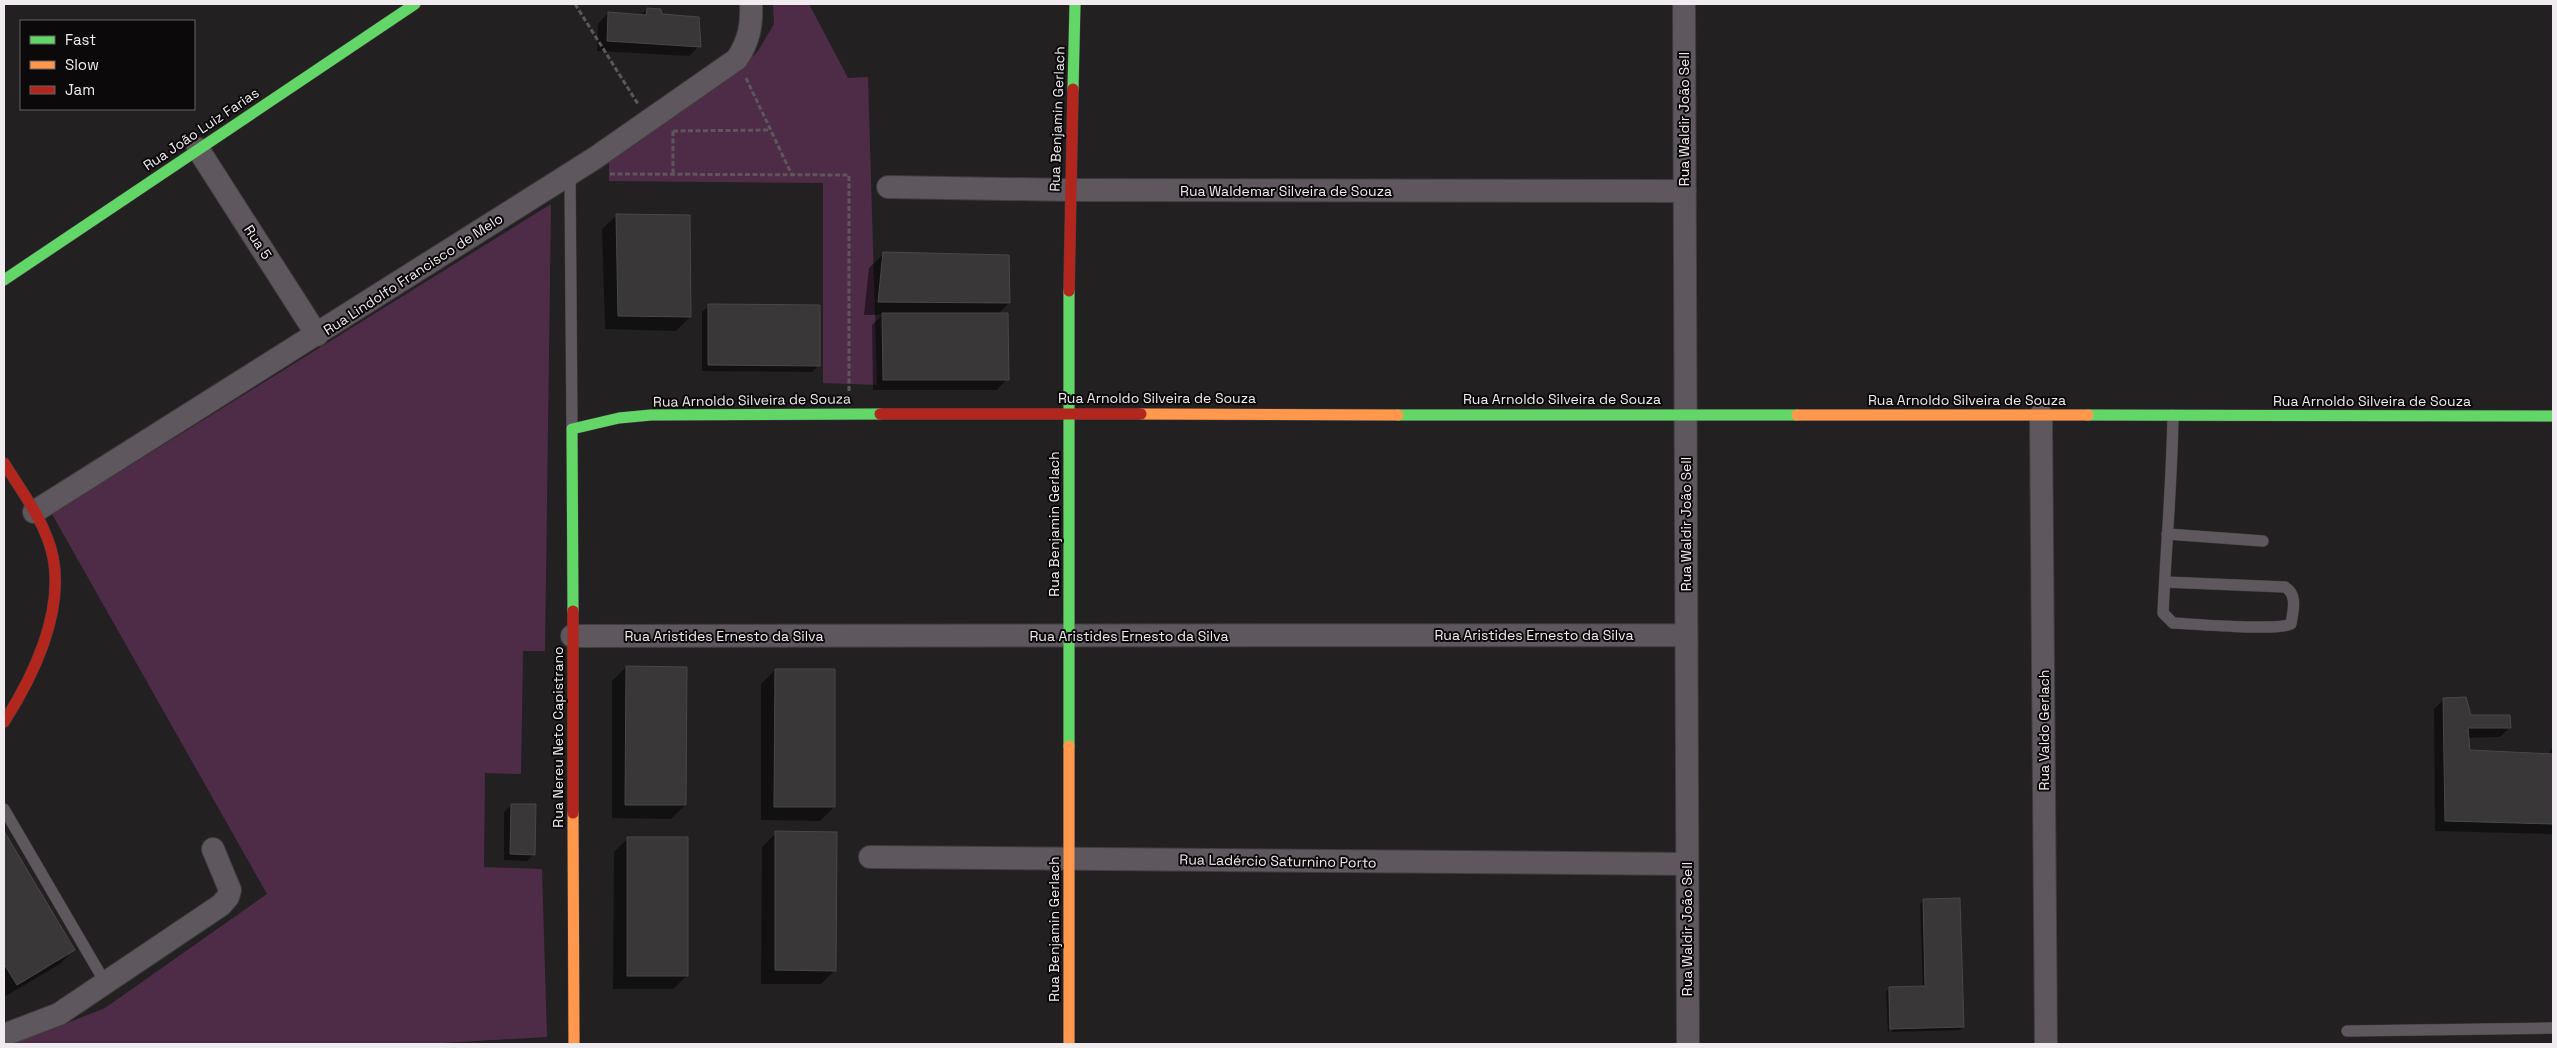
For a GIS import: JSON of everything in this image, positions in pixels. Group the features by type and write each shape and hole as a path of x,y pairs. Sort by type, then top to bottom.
{"street":[{"name":"Rua João Luiz Farias","path":"4,280 415,4"},
{"name":"Rua Lindolfo Francisco de Melo","path":"34,512 570,174 641,127 737,59 748,39 752,20 751,4"},
{"name":"Rua Benjamin Gerlach","path":"1069,1044 1070,190 1075,4"},
{"name":"Rua Waldir João Sell","path":"1684,4 1688,1044"},
{"name":"Rua 5","path":"198,149 317,335"},
{"name":"Rua Waldemar Silveira de Souza","path":"888,187 1070,190 1684,191"},
{"name":"Rua Arnoldo Silveira de Souza","path":"572,429 619,418 651,415 1070,413 2553,416"},
{"name":"Rua Valdo Gerlach","path":"2041,415 2046,1044"},
{"name":"Rua Nereu Neto Capistrano","path":"572,429 574,1044"},
{"path":"4,463 34,512 53,557 55,573 53,602 32,673 24,692 4,722"},
{"name":"Rua Aristides Ernesto da Silva","path":"572,636 1686,635"},
{"path":"4,1035 59,1014 221,905 228,897 230,890 214,849"},
{"name":"Rua Ladércio Saturnino Porto","path":"870,857 1687,864"}],"lane":[{"path":"570,174 572,429"},
{"path":"2165,582 2285,587 2290,590 2294,599 2291,624 2286,626 2270,626 2173,623 2163,612 2173,415"},
{"path":"2167,534 2263,541"},
{"path":"4,809 106,984"},
{"path":"2347,1031 2553,1028"}],"path":[{"path":"575,4 641,127 673,131 770,130"},
{"path":"737,59 792,175"},
{"path":"673,131 673,174"},
{"path":"607,174 849,175 849,414"}],"shaded area":[{"path":"773,4 809,4 848,78 868,77 877,385 823,383 823,183 609,181 609,159 739,71 758,51 774,24"},
{"path":"551,204 545,651 523,651 521,774 485,773 484,867 542,869 547,1037 425,1044 4,1044 37,1035 105,1008 267,894 52,514"}],"building":[{"path":"647,8 661,9 662,14 699,17 701,47 607,41 608,12 646,15"},
{"path":"616,214 690,215 691,317 618,316"},
{"path":"883,252 1009,255 1010,303 878,302"},
{"path":"708,304 820,305 820,366 708,365"},
{"path":"882,313 1008,313 1009,380 883,380"},
{"path":"626,666 687,667 686,805 625,805"},
{"path":"775,669 835,669 835,807 774,807"},
{"path":"2466,697 2471,715 2510,715 2511,728 2468,728 2470,750 2553,754 2553,824 2445,821 2443,698"},
{"path":"511,804 536,804 535,855 510,854"},
{"path":"4,831 75,950 17,985 4,964"},
{"path":"775,831 837,832 836,971 775,970"},
{"path":"627,837 688,837 688,976 627,976"},
{"path":"1960,898 1964,1027 1890,1029 1889,987 1925,986 1923,899"}],"traffic: fast":[{"path":"4,280 415,4"},
{"path":"1073,89 1075,4"},
{"path":"1069,291 1069,746"},
{"path":"573,611 572,429 619,418 651,415 880,414"},
{"path":"1398,415 1797,415"},
{"path":"2088,415 2553,416"}],"traffic: slow":[{"path":"1141,414 1398,415"},
{"path":"1797,415 2088,415"},
{"path":"1069,746 1069,1044"},
{"path":"573,813 574,1044"}],"traffic: jam":[{"path":"1069,291 1073,89"},
{"path":"880,414 1141,414"},
{"path":"4,463 33,508 45,532 53,557 55,578 54,600 44,644 25,685 4,722"},
{"path":"573,611 573,813"}]}
